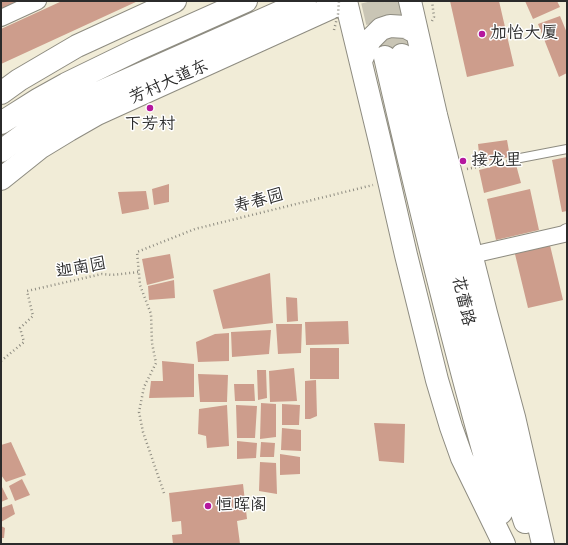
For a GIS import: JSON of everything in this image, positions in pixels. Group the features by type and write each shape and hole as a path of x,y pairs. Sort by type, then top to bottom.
{"main road":[{"path":"1,93 19,80 147,7 175,1"},
{"path":"1,123 66,84 246,1"},
{"name":"芳村大道东","path":"1,151 37,125 82,100 305,1"},
{"path":"346,1 422,318 451,428 462,458 504,544"},
{"name":"芳村大道东","path":"1,179 41,147 97,114 346,1"},
{"path":"410,1 424,27 436,115 514,417 543,544"},
{"path":"361,61 370,40 381,29 390,26 424,27"},
{"name":"花蕾路","path":"510,544 478,435 420,210 393,56 440,205 476,359 503,456 531,542 533,544"}],"street":[{"path":"1,18 38,1"},
{"path":"472,255 564,234 567,232"}],"lane":[{"path":"515,159 567,150"}],"path":[{"path":"334,30 338,14 339,1"},
{"path":"424,27 434,17 432,1"},
{"path":"451,172 515,159"},
{"name":"寿春园","path":"139,272 137,252 195,229 389,181"},
{"path":"139,272 140,285 151,314 152,343 156,363 144,387 139,412 143,432 164,493"},
{"name":"迦南园","path":"1,361 24,342 20,328 33,316 28,291 102,274 112,275 139,272"}],"building":[{"path":"1,1 21,1 1,10"},
{"path":"62,1 138,1 1,64 1,29"},
{"name":"加怡大厦","path":"450,1 499,1 514,66 467,77"},
{"path":"525,1 557,1 560,7 533,19"},
{"path":"560,16 567,33 567,73 559,77 538,24"},
{"path":"507,140 510,157 480,162 478,144"},
{"path":"567,157 567,211 562,212 552,160"},
{"path":"515,161 521,183 484,193 479,170"},
{"path":"169,184 169,202 154,205 152,189"},
{"path":"530,189 539,230 496,240 487,199"},
{"path":"146,191 149,209 122,214 118,192"},
{"path":"549,241 563,300 528,308 514,250"},
{"path":"170,254 174,278 147,285 142,259"},
{"path":"270,273 273,323 223,329 213,290"},
{"path":"174,280 175,298 149,300 148,286"},
{"path":"286,297 297,298 298,321 287,322"},
{"path":"348,321 349,344 306,345 305,322"},
{"path":"276,324 302,324 301,353 278,354"},
{"path":"271,330 269,354 232,357 231,332"},
{"path":"229,333 229,361 198,362 196,342 215,334"},
{"path":"310,348 339,348 339,379 310,379"},
{"path":"162,361 194,364 194,397 149,398 151,381 163,381"},
{"path":"294,368 297,401 270,402 269,371"},
{"path":"257,370 266,370 267,398 258,400"},
{"path":"198,374 228,375 227,402 200,402"},
{"path":"316,380 317,416 310,419 305,419 305,381"},
{"path":"234,384 254,384 255,401 235,401"},
{"path":"261,403 276,404 276,437 260,439"},
{"path":"282,404 300,405 299,425 282,425"},
{"path":"227,405 229,446 207,448 206,436 198,434 199,409"},
{"path":"236,405 257,406 255,438 237,438"},
{"path":"374,423 405,424 404,463 379,461"},
{"path":"282,428 301,430 301,451 281,450"},
{"path":"237,441 257,443 256,458 237,459"},
{"path":"11,442 26,475 6,482 1,475 1,445"},
{"path":"261,442 275,443 274,457 260,457"},
{"path":"280,454 300,457 300,474 280,475"},
{"path":"260,462 276,463 277,494 259,491"},
{"path":"22,479 30,495 15,501 9,486"},
{"name":"恒晖阁","path":"243,484 247,519 237,521 240,544 173,544 172,535 182,534 181,521 172,522 169,493"},
{"path":"1,485 8,499 1,502"},
{"path":"12,504 15,514 1,522 1,508"},
{"path":"1,526 5,528 4,538 1,538"}],"tunnel":[{"path":"372,1 385,57"},
{"path":"389,1 402,55"}],"place":[{"name":"加怡大厦","path":"482,34"},
{"name":"下芳村","path":"150,108"},
{"name":"接龙里","path":"463,161"},
{"name":"恒晖阁","path":"208,506"}]}
